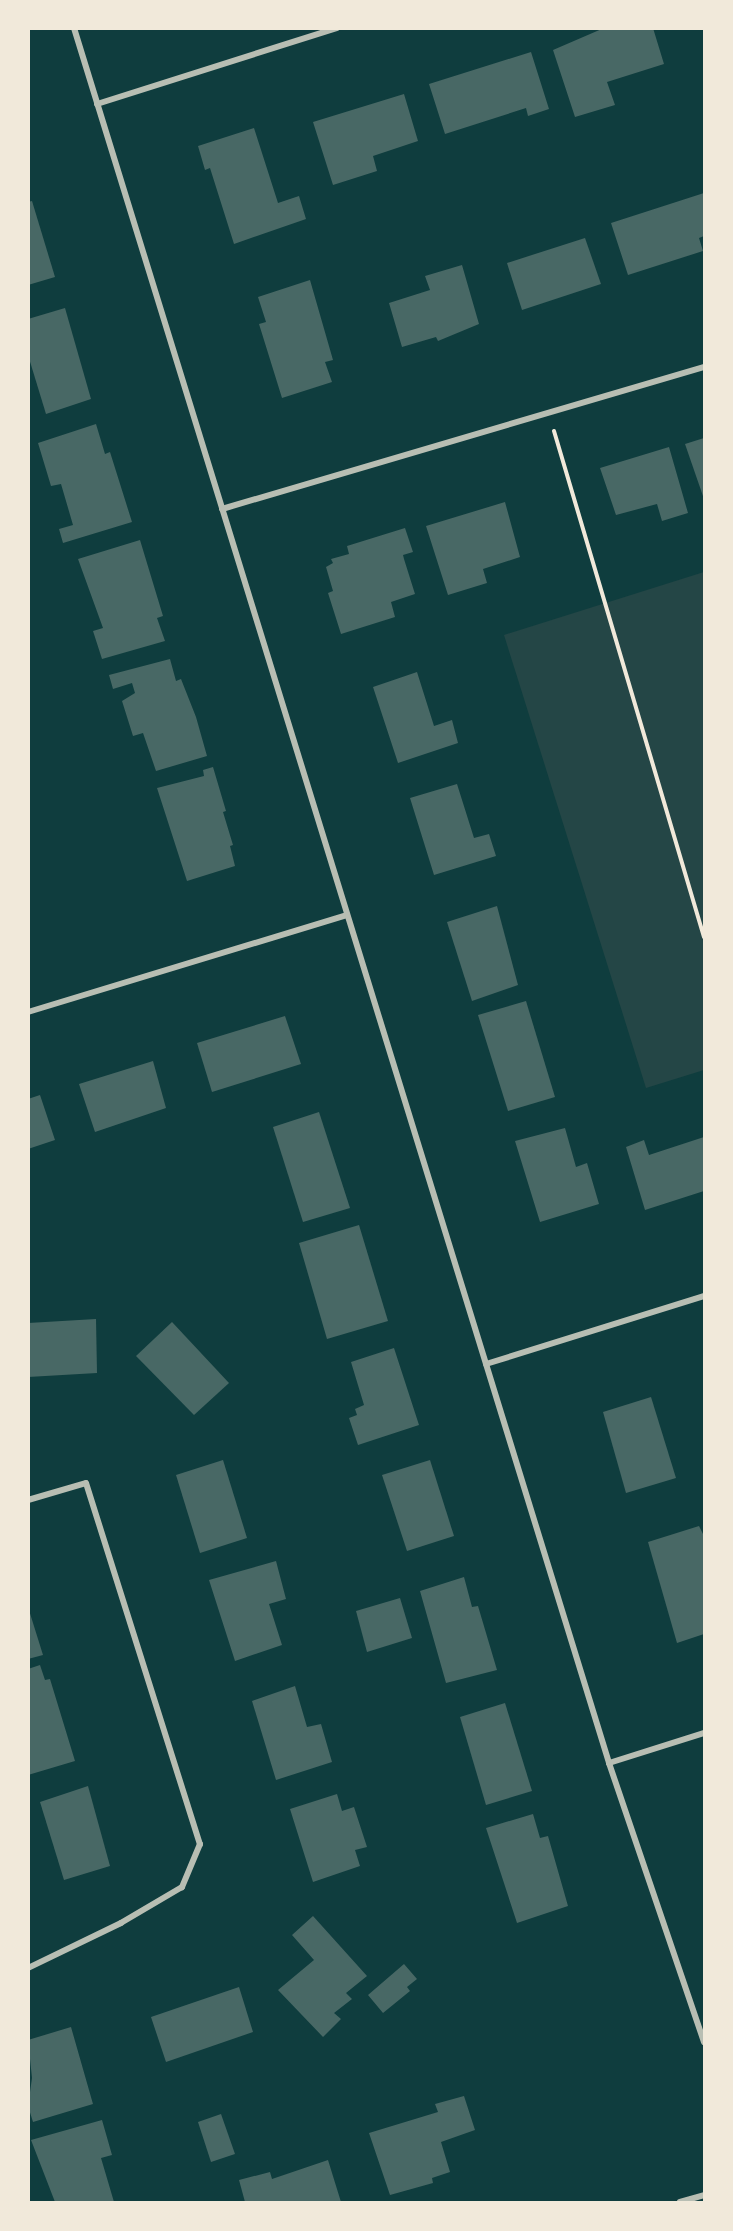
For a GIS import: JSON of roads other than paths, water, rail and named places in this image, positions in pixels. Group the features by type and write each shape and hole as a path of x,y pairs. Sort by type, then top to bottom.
{"street":[{"path":"74,28 609,1763 705,2042"},
{"path":"97,104 337,28"},
{"path":"222,509 705,367"},
{"path":"28,1012 347,915"},
{"path":"486,1364 705,1296"},
{"path":"28,1500 86,1483 200,1844 182,1887 122,1923 28,1968"},
{"path":"609,1763 705,1733"},
{"path":"680,2202 705,2195"}]}
